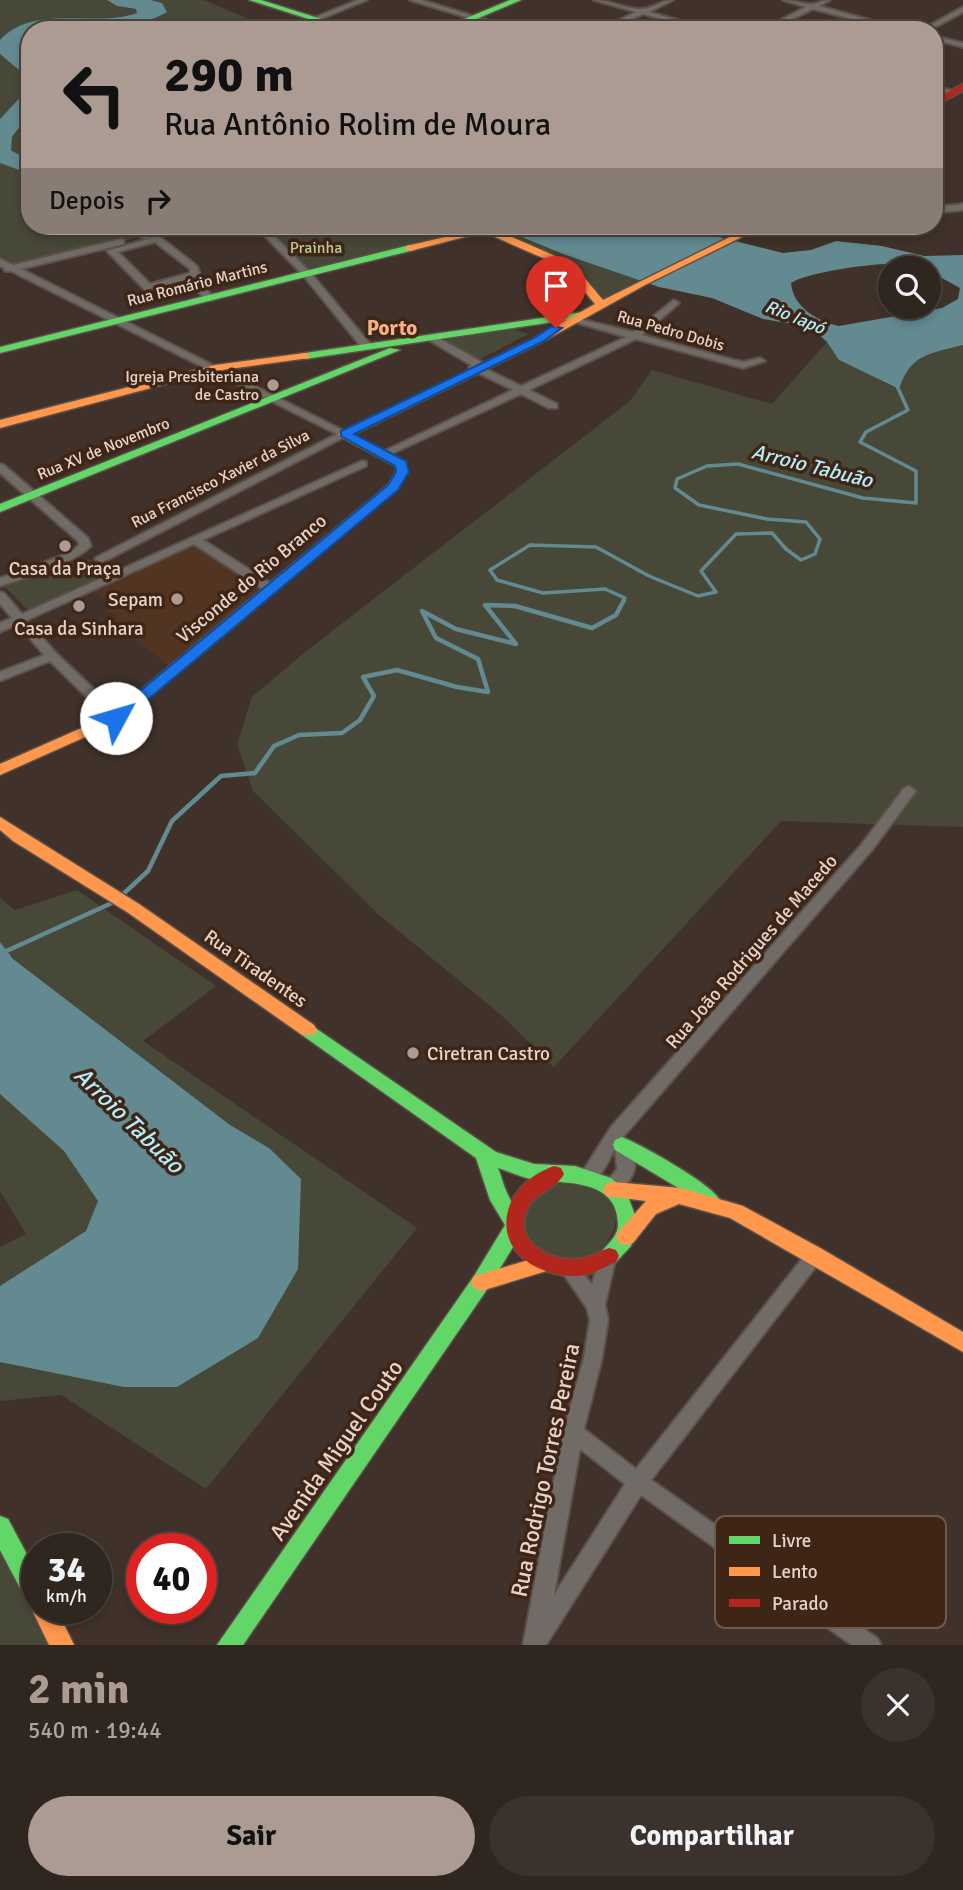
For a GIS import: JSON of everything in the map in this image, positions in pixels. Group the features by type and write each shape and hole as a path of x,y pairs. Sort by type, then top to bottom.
{"street":[{"path":"253,0 322,21"},
{"path":"310,21 364,0"},
{"path":"413,0 487,21"},
{"path":"464,21 517,0"},
{"path":"597,0 676,21"},
{"path":"621,21 670,0"},
{"path":"786,0 868,21"},
{"path":"783,21 827,0"},
{"path":"941,21 963,9"},
{"path":"943,40 963,45"},
{"path":"943,209 963,207"},
{"path":"0,271 149,235"},
{"path":"268,235 306,273 367,347"},
{"name":"Rua Romário Martins","path":"0,350 451,235"},
{"path":"500,235 558,261 578,277 601,305"},
{"path":"549,329 579,317 737,235"},
{"path":"157,239 194,268 195,274 187,277 148,288 112,251 157,239"},
{"path":"0,262 385,453 639,333 674,303"},
{"path":"187,277 210,298"},
{"name":"Rua Pedro Dobis","path":"579,317 733,363 743,365 760,361"},
{"name":"Rua XV de Novembro","path":"0,508 276,399 389,349 432,338 499,327 549,329"},
{"name":"Rua Francisco Xavier da Silva","path":"100,559 549,329"},
{"path":"432,338 476,368 553,406"},
{"path":"0,424 215,368 367,347 389,349"},
{"name":"Visconde do Rio Branco","path":"1,769 116,718 393,487 402,472 401,464 385,453"},
{"path":"0,628 362,464"},
{"path":"0,467 84,540 82,551 0,582"},
{"path":"195,540 271,589"},
{"path":"74,555 100,559 125,573"},
{"path":"0,596 52,656 116,718"},
{"path":"0,677 52,656"},
{"name":"Rua João Rodrigues de Macedo","path":"612,1189 624,1177 622,1145 867,847 909,791"},
{"name":"Rua Tiradentes","path":"1,824 132,908 484,1155 508,1165 554,1174"},
{"path":"589,1176 603,1155 622,1145 692,1186 716,1205"},
{"path":"484,1155 500,1199 525,1249 546,1263 569,1269 596,1264 607,1257 619,1248 649,1208 681,1196"},
{"path":"513,1225 515,1205 523,1191 537,1180 554,1174 589,1176 612,1189 681,1196 716,1205 736,1212 815,1255 963,1343"},
{"path":"612,1189 626,1209 626,1237"},
{"name":"Avenida Miguel Couto","path":"229,1645 481,1282 513,1225"},
{"path":"534,1645 638,1482 815,1255"},
{"name":"Rua Rodrigo Torres Pereira","path":"534,1645 573,1432 593,1358 599,1320 596,1305 607,1257"},
{"path":"481,1282 546,1263"},
{"path":"569,1269 596,1305"},
{"path":"573,1432 715,1536"},
{"path":"0,1527 21,1567"},
{"path":"51,1624 62,1645"},
{"path":"846,1628 870,1645"}],"shaded area":[{"name":"Sepam","path":"193,543 263,588 171,667 111,621 117,617 106,609 113,605 92,590"}],"green space":[{"path":"0,0 107,0 125,8 136,9 137,13 120,17 21,21 21,26 0,40"},
{"path":"151,0 204,0 253,21 144,21 166,12 162,3"},
{"path":"0,54 21,72 21,97 0,119"},
{"path":"21,125 21,159 11,151 12,137"},
{"path":"0,163 21,171 21,235 147,235 17,270 0,260"},
{"name":"Prainha","path":"272,235 452,235 307,272"},
{"path":"500,235 517,235 642,281 603,301 561,262"},
{"path":"509,328 529,334 478,360 437,339"},
{"path":"827,342 839,360 898,389 909,368 923,357 963,345 963,827 781,821 554,1067 500,1014 379,915 253,791 237,744 252,697 305,652 630,401 652,370 772,404"},
{"path":"88,559 115,573 30,612 4,586"},
{"path":"77,890 216,986 143,1041 417,1228 206,1489 61,1395 0,1401 0,1247 26,1234 0,1191 0,898 15,910"},
{"path":"556,1183 605,1189 617,1213 614,1230 601,1252 564,1264 525,1244 519,1208"},
{"path":"0,1544 21,1584 21,1624 42,1624 53,1645 0,1645"}],"water":[{"path":"107,0 151,0 162,3 167,12 146,21 36,21 120,17 137,13 136,9 117,6"},
{"path":"21,26 21,72 0,54 0,40"},
{"path":"21,97 21,125 12,137 11,151 21,159 21,171 0,163 0,119"},
{"path":"517,235 708,235 783,253 811,250 836,241 882,246 924,256 963,255 963,345 923,357 909,368 899,389 839,360 827,342 811,327 763,319 712,298 659,287","holes":["878,256 941,256 941,278 960,288 958,299 941,308 941,319 879,319 839,326 822,321 801,306 791,283 824,272 878,265"]},
{"path":"0,942 13,959 230,1125 269,1148 301,1179 298,1269 258,1338 177,1387 124,1387 0,1362 0,1286 86,1231 98,1201 64,1151 0,1094"}],"waterway":[{"name":"Rio Iapó","path":"0,149 21,161"},
{"name":"Arroio Tabuão","path":"623,601 625,598 605,589 543,593 497,580 490,570 530,545 596,547 649,576 698,596 716,592 701,571 736,534 772,533 786,549 801,560 815,554 820,539 806,522 767,519 699,505 675,488 677,479 707,466 738,464 863,498 916,503 916,471 860,442 866,432 908,410 897,386"},
{"name":"Arroio Tabuão","path":"120,897 148,871 172,821 221,776 255,773 274,746 299,735 342,733 360,720 374,696 363,677 397,670 457,687 488,692 478,659 436,638 422,611 456,629 516,644 485,605 515,606 592,628 616,615 624,600"},
{"name":"Arroio Tabuão","path":"0,954 114,902"}],"traffic: fast":[{"path":"253,0 322,21"},
{"path":"464,21 517,0"},
{"path":"0,350 410,248"},
{"path":"305,356 583,315"},
{"path":"0,508 394,350"},
{"path":"237,617 393,487 402,472 401,464 345,434"},
{"path":"308,1030 490,1158 534,1172 575,1174 604,1184 619,1197 628,1223 624,1240 609,1256"},
{"path":"622,1145 692,1186 710,1200"},
{"path":"484,1155 500,1200 513,1221"},
{"path":"229,1645 481,1282 514,1228"},
{"path":"0,1527 21,1567"}],"traffic: slow":[{"path":"410,248 461,235"},
{"path":"499,235 558,261 578,277 601,305"},
{"path":"345,434 540,339 641,283 740,235"},
{"path":"0,424 215,368 305,356"},
{"path":"0,770 116,718 237,617"},
{"path":"0,822 19,837 133,908 308,1030"},
{"path":"613,1190 681,1196 736,1212 815,1255 963,1343"},
{"path":"626,1237 649,1208 673,1198"},
{"path":"481,1282 546,1263"},
{"path":"51,1624 62,1645"}],"traffic: jam":[{"path":"943,98 963,87"},
{"path":"554,1174 527,1193 515,1213 515,1232 524,1248 541,1261 562,1268 585,1266 609,1256"}],"place":[{"name":"Igreja Presbiteriana de Castro","path":"273,385"},
{"name":"Casa da Praça","path":"65,546"},
{"name":"Sepam","path":"177,599"},
{"name":"Casa da Sinhara","path":"79,606"},
{"name":"Ciretran Castro","path":"413,1053"}],"district":[{"name":"Porto","path":"392,328"}],"route":[{"path":"116,718 393,487 402,472 401,464 385,453 345,434 467,372 540,339 556,328"}]}
